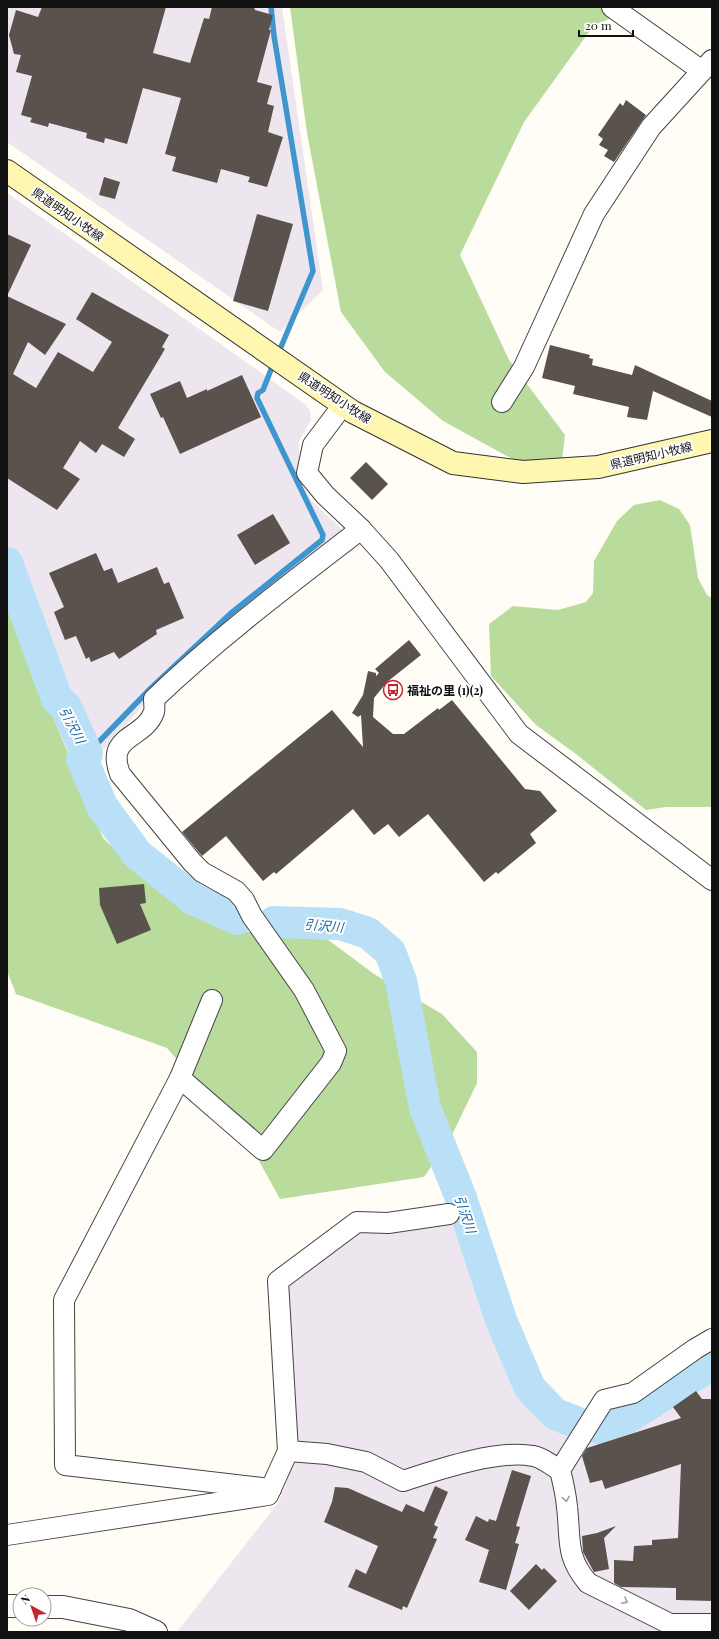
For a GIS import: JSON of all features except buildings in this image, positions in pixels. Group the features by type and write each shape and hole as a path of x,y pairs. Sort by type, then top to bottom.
{"main road":[{"name":"県道明知小牧線","path":"7,171 353,412 453,463 490,469 523,472 598,467 712,442"}],"street":[{"path":"502,402 524,367 594,214 651,127 707,65 612,7"},
{"path":"343,405 312,445 307,473 325,495 362,529 390,560 518,734 712,880"},
{"path":"180,1078 263,1150 331,1063 336,1051 304,990 252,916 244,900 236,891 202,872 192,862 120,774 116,763 117,752 121,744 147,723 155,711 154,699 184,670 230,630 362,529"},
{"path":"212,1000 180,1078 64,1300 65,1465 271,1489"},
{"path":"7,1535 268,1495 288,1450 278,1281 356,1222 388,1224 449,1214"},
{"path":"712,1339 695,1349 633,1393 604,1400 560,1470 567,1506 570,1555 578,1572 588,1583 670,1624 712,1624"},
{"path":"288,1450 327,1454 366,1462 404,1481 452,1466 508,1455 534,1456 560,1470"},
{"path":"52,1607 63,1607 129,1620 156,1632"}],"shaded area":[{"path":"7,7 282,7 323,290 280,332 7,142"},
{"path":"7,193 305,404 310,411 311,420 299,441 299,479 312,501 346,533 156,691 43,818 7,862"},
{"path":"460,1214 515,1374 526,1394 546,1414 576,1431 613,1430 657,1410 689,1385 712,1373 712,1620 683,1620 651,1632 177,1632 278,1503 294,1462 285,1282 358,1228 389,1229"}],"green space":[{"path":"290,7 634,7 632,10 594,25 524,122 460,255 509,360 565,435 562,460 538,473 443,421 385,372 341,312 307,133"},
{"path":"660,500 679,509 690,525 698,578 707,595 712,598 712,807 666,807 646,810 576,754 536,725 491,676 489,624 513,606 558,610 586,602 593,593 594,561 617,521 634,505"},
{"path":"7,547 47,703 103,838 161,894 239,931 327,939 374,974 442,1014 477,1052 477,1083 450,1139 424,1177 280,1199 252,1148 167,1048 16,994 7,971"}],"waterway":[{"path":"271,7 274,36 313,271 278,354"},
{"path":"87,754 151,688 230,614 322,540 323,535 257,398 258,393 263,390 274,362"},
{"name":"引沢川","path":"7,563 57,699 66,707 87,754 82,759 102,806 137,854 193,899 237,919"},
{"name":"引沢川","path":"274,922 340,924 368,933 390,952 401,981 425,1108 461,1198 501,1320 530,1388 555,1414 586,1426 599,1428 616,1425 712,1364"}],"place":[{"name":"福祉の里 (1)(2)","path":"393,690"}]}
